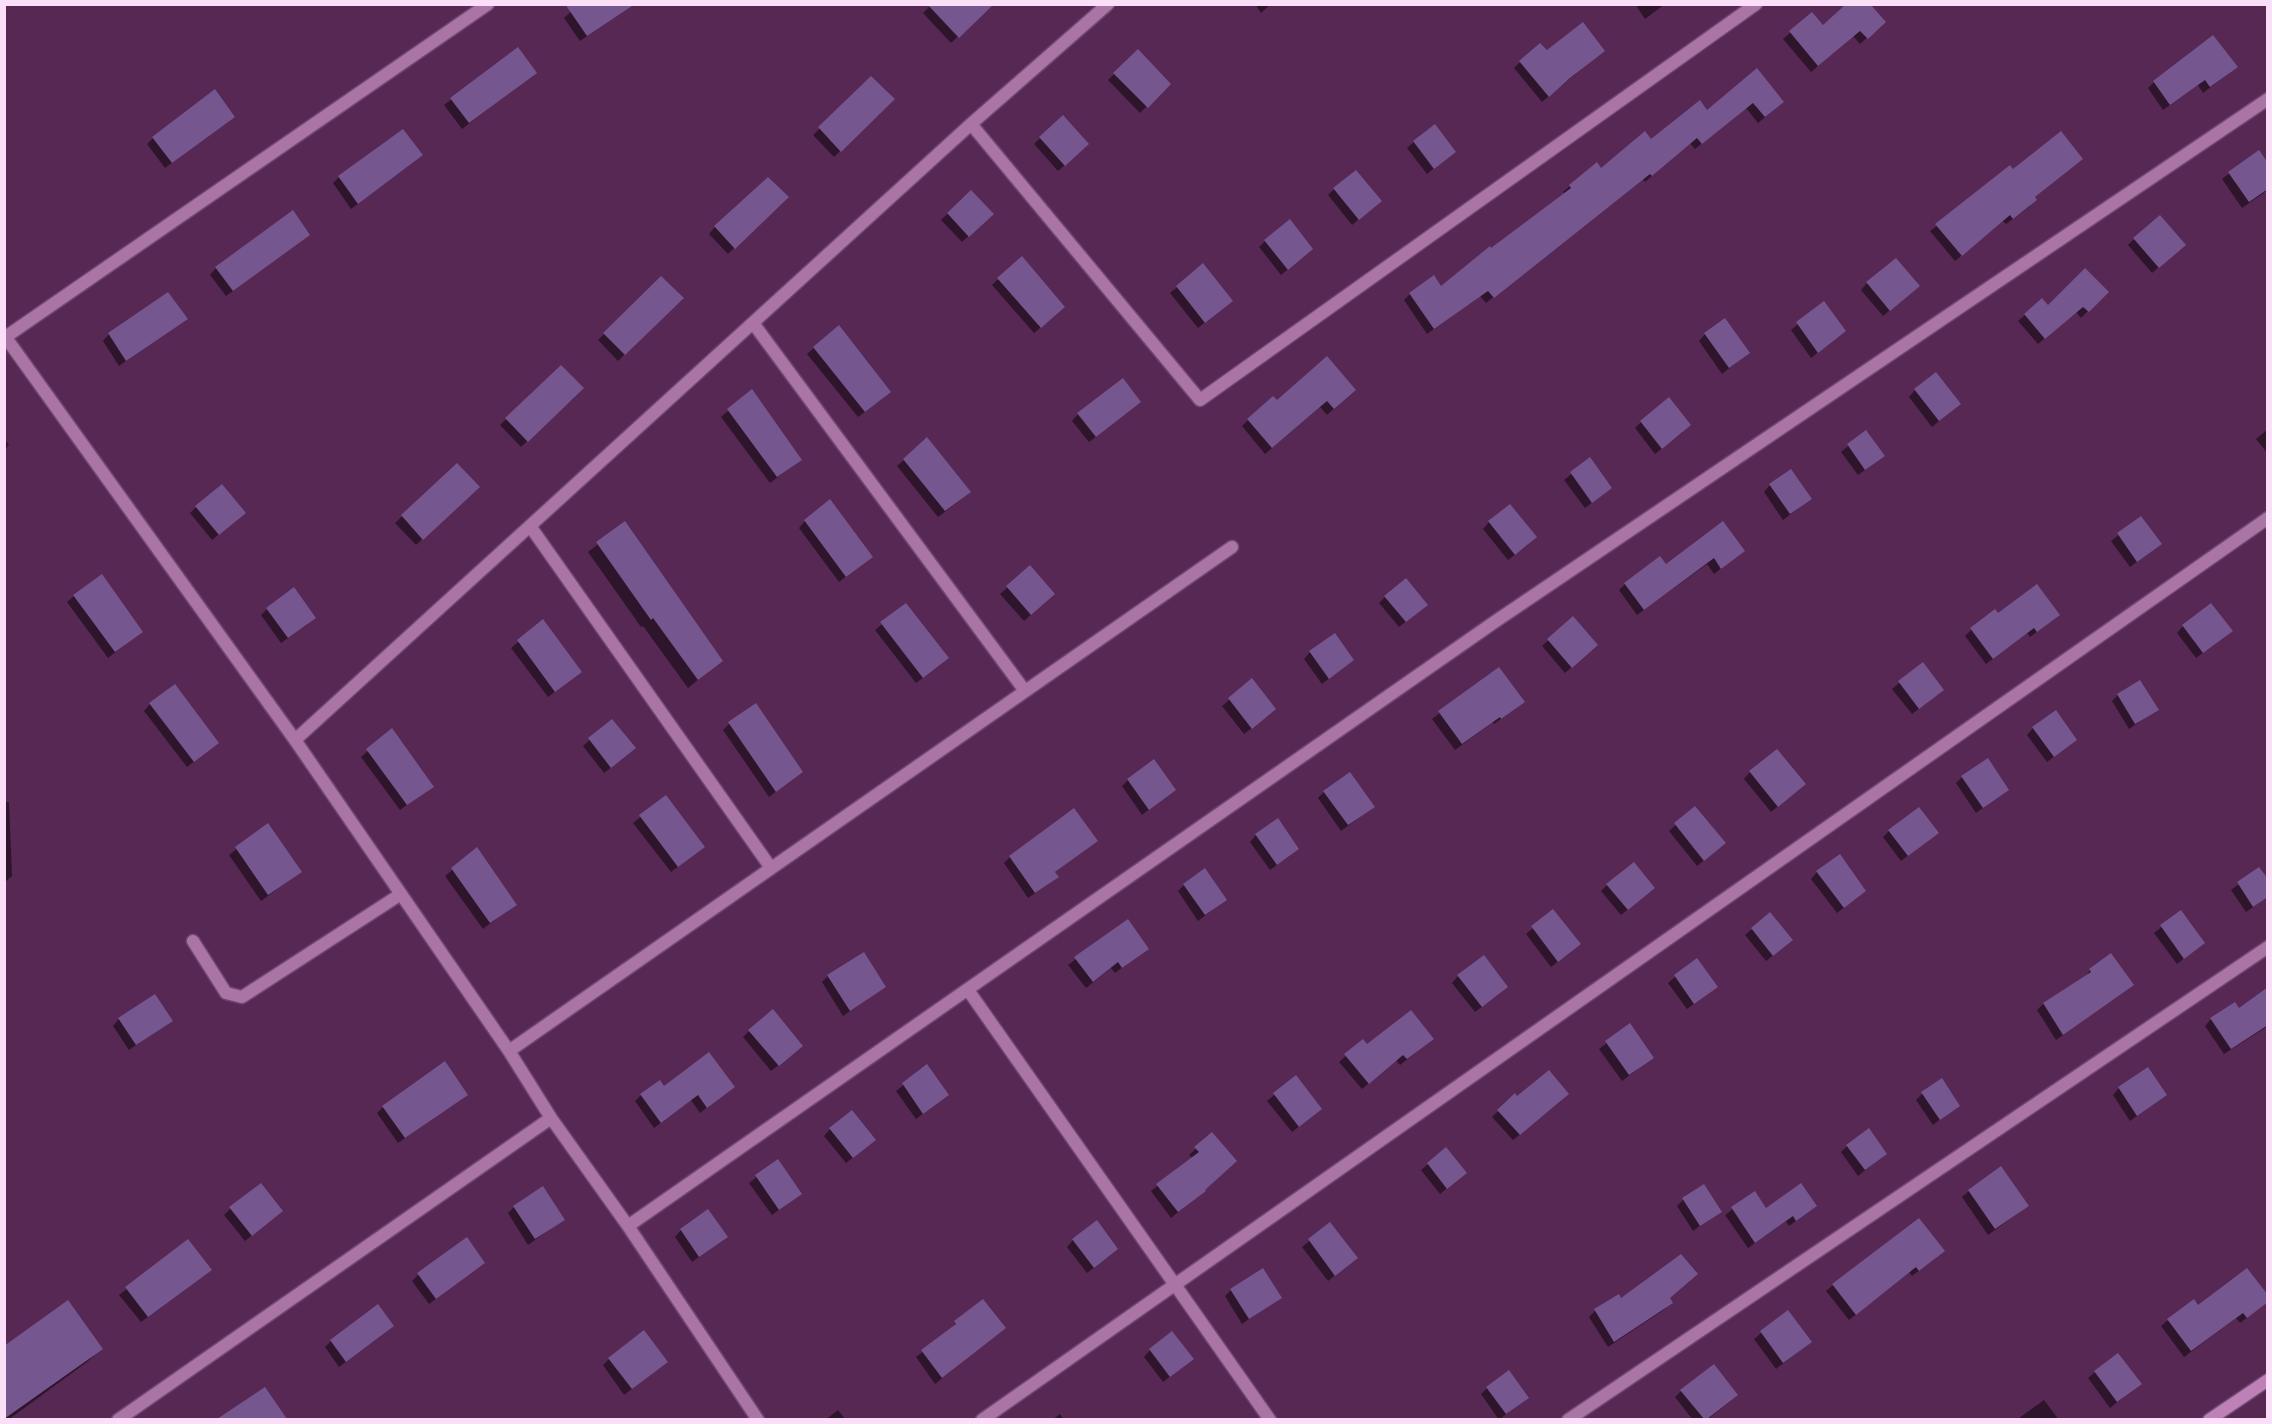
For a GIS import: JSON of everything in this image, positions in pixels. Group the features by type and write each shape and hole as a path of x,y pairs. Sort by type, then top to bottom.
{"street":[{"path":"488,4 5,337 295,740 758,1419"},
{"path":"295,740 971,124 1108,4"},
{"path":"971,124 1200,400 1756,4"},
{"path":"628,1226 1493,623 2268,99"},
{"path":"753,323 1025,691"},
{"path":"982,1419 2268,518"},
{"path":"530,526 771,868"},
{"path":"509,1051 1232,547"},
{"path":"193,941 226,993 242,997 400,894"},
{"path":"1568,1419 2268,947"},
{"path":"968,990 1270,1419"},
{"path":"118,1419 551,1118"},
{"path":"2210,1419 2268,1380"}],"building":[{"path":"565,4 635,4 587,36"},
{"path":"927,4 994,4 959,38"},
{"path":"1846,4 1870,4 1886,22 1868,39 1860,31 1818,66 1789,31 1812,12 1823,25"},
{"path":"1583,22 1605,51 1549,97 1519,61 1540,43 1547,50"},
{"path":"2213,35 2238,67 2210,87 2205,80 2170,105 2153,81"},
{"path":"518,47 537,73 469,123 450,98"},
{"path":"1138,49 1171,84 1148,108 1113,73"},
{"path":"1757,68 1784,102 1765,117 1753,103 1702,144 1697,138 1652,176 1650,174 1494,298 1488,291 1434,329 1409,293 1434,275 1441,286 1490,246 1491,248 1571,188 1569,185 1597,162 1601,168 1645,131 1651,139 1700,100 1707,110"},
{"path":"871,76 895,99 841,152 818,127"},
{"path":"215,89 235,117 172,163 152,137"},
{"path":"1063,115 1089,144 1065,166 1039,137"},
{"path":"1435,124 1456,152 1434,169 1413,141"},
{"path":"403,129 423,155 358,204 338,176"},
{"path":"2061,131 2083,159 2035,197 2037,200 2013,219 2010,215 1962,256 1935,224 2010,165 2013,169"},
{"path":"2259,150 2268,163 2268,189 2249,202 2228,172"},
{"path":"1356,170 1382,201 1359,220 1333,188"},
{"path":"768,177 789,197 735,249 714,226"},
{"path":"971,190 994,214 969,237 947,213"},
{"path":"293,210 310,235 233,291 215,267"},
{"path":"2160,215 2186,245 2159,268 2133,238"},
{"path":"1290,219 1313,249 1288,270 1264,240"},
{"path":"1022,256 1065,307 1041,328 997,278"},
{"path":"1896,258 1920,286 1890,311 1866,282"},
{"path":"1203,263 1233,301 1205,323 1176,286"},
{"path":"2085,268 2109,292 2089,312 2083,307 2045,339 2024,314 2042,298 2048,305"},
{"path":"661,276 684,298 625,355 603,333"},
{"path":"168,292 188,319 126,361 108,333"},
{"path":"1824,301 1846,331 1818,353 1796,322"},
{"path":"1725,318 1750,353 1729,368 1704,333"},
{"path":"839,325 891,392 865,412 813,347"},
{"path":"1327,356 1356,390 1334,409 1327,401 1272,448 1247,419 1273,396 1277,400"},
{"path":"561,365 584,388 528,442 505,418"},
{"path":"1936,372 1961,404 1939,421 1914,389"},
{"path":"1123,378 1141,402 1096,437 1077,413"},
{"path":"752,389 802,460 777,477 727,409"},
{"path":"1669,397 1691,425 1662,449 1640,421"},
{"path":"1866,430 1885,456 1865,470 1847,444"},
{"path":"927,437 971,492 945,511 903,459"},
{"path":"1590,457 1612,488 1592,503 1570,472"},
{"path":"457,463 480,487 423,540 401,515"},
{"path":"1791,469 1812,499 1790,514 1769,484"},
{"path":"222,484 246,513 219,535 195,506"},
{"path":"830,499 873,557 846,577 804,520"},
{"path":"1510,504 1537,537 1515,555 1488,521"},
{"path":"2141,516 2162,544 2137,562 2117,533"},
{"path":"625,521 723,661 698,680 653,618 651,620 596,542"},
{"path":"1723,521 1745,551 1721,569 1714,558 1644,610 1624,583 1660,556 1666,564"},
{"path":"1030,565 1055,594 1031,615 1006,586"},
{"path":"102,574 143,632 115,652 73,595"},
{"path":"1406,578 1428,605 1406,622 1384,596"},
{"path":"2037,584 2060,615 2037,632 2034,628 1993,659 1970,628 1995,609 1998,613"},
{"path":"294,587 316,618 288,638 266,608"},
{"path":"906,603 949,658 923,678 880,622"},
{"path":"2211,603 2233,631 2203,653 2182,625"},
{"path":"1573,616 1598,645 1572,668 1547,639"},
{"path":"543,619 582,672 555,692 517,640"},
{"path":"1335,633 1354,660 1329,679 1309,651"},
{"path":"1923,662 1944,690 1919,709 1898,681"},
{"path":"1499,667 1525,702 1462,744 1438,711"},
{"path":"1252,678 1276,709 1252,729 1228,698"},
{"path":"2140,680 2159,710 2135,724 2117,694"},
{"path":"175,684 219,743 194,762 149,703"},
{"path":"756,703 803,772 776,792 728,722"},
{"path":"2056,710 2077,740 2054,757 2032,727"},
{"path":"612,719 636,748 611,768 588,738"},
{"path":"392,728 434,787 407,805 366,749"},
{"path":"1777,749 1806,784 1778,807 1749,771"},
{"path":"1988,758 2009,790 1983,808 1961,776"},
{"path":"1154,759 1176,790 1149,810 1127,779"},
{"path":"1350,772 1375,807 1348,825 1323,791"},
{"path":"666,795 705,847 678,867 639,815"},
{"path":"1695,806 1726,843 1704,861 1674,823"},
{"path":"1919,807 1939,833 1908,856 1888,830"},
{"path":"1074,808 1098,841 1055,872 1059,877 1035,893 1009,856"},
{"path":"1278,818 1299,849 1277,865 1255,834"},
{"path":"268,823 302,872 268,895 235,847"},
{"path":"477,847 517,905 490,923 451,868"},
{"path":"1840,854 1866,891 1844,908 1816,871"},
{"path":"1634,862 1655,888 1628,910 1606,884"},
{"path":"2259,867 2268,879 2268,897 2253,907 2237,882"},
{"path":"1205,868 1227,900 1205,915 1183,884"},
{"path":"1553,909 1581,944 1558,962 1531,926"},
{"path":"2181,910 2205,943 2184,959 2160,925"},
{"path":"1770,912 1793,940 1773,956 1751,928"},
{"path":"1128,919 1149,949 1122,968 1118,962 1093,982 1074,957"},
{"path":"864,952 886,987 850,1011 827,975"},
{"path":"2111,953 2134,985 2063,1035 2043,1003 2091,972 2089,969"},
{"path":"1484,955 1508,987 1482,1007 1457,975"},
{"path":"1697,958 1718,987 1694,1004 1674,975"},
{"path":"2268,987 2268,1025 2231,1049 2210,1018 2235,1002 2239,1008"},
{"path":"155,994 173,1021 136,1045 118,1018"},
{"path":"773,1009 803,1046 779,1066 748,1030"},
{"path":"1411,1010 1434,1039 1407,1059 1403,1055 1369,1084 1344,1054 1363,1039 1367,1044"},
{"path":"1630,1023 1654,1058 1629,1075 1605,1041"},
{"path":"709,1052 735,1087 707,1108 698,1095 661,1123 640,1094 660,1080 664,1086"},
{"path":"445,1061 468,1095 405,1138 382,1106"},
{"path":"927,1064 949,1095 923,1114 902,1083"},
{"path":"2148,1067 2167,1095 2137,1116 2118,1087"},
{"path":"1549,1070 1569,1094 1520,1135 1497,1110 1515,1093 1517,1096"},
{"path":"1296,1075 1322,1109 1299,1127 1273,1093"},
{"path":"1942,1078 1960,1106 1940,1120 1921,1092"},
{"path":"852,1110 876,1140 853,1158 829,1128"},
{"path":"1869,1128 1887,1154 1865,1170 1846,1145"},
{"path":"1212,1132 1237,1161 1206,1191 1178,1212 1156,1184 1199,1152 1194,1147"},
{"path":"1446,1147 1467,1173 1447,1189 1427,1163"},
{"path":"778,1159 802,1194 779,1210 755,1175"},
{"path":"2001,1166 2029,1206 1995,1229 1968,1190"},
{"path":"261,1183 283,1211 252,1236 229,1207"},
{"path":"1801,1183 1817,1206 1796,1221 1793,1216 1755,1243 1731,1207 1755,1191 1766,1208"},
{"path":"1704,1184 1722,1212 1700,1226 1682,1198"},
{"path":"543,1186 565,1220 535,1239 513,1206"},
{"path":"708,1209 728,1237 699,1257 680,1229"},
{"path":"1919,1218 1945,1251 1919,1271 1916,1267 1856,1315 1832,1284"},
{"path":"1097,1220 1118,1249 1094,1268 1072,1239"},
{"path":"1330,1222 1358,1258 1335,1276 1308,1239"},
{"path":"467,1237 485,1263 436,1299 417,1273"},
{"path":"188,1239 212,1270 148,1317 125,1287"},
{"path":"1681,1254 1698,1274 1670,1298 1673,1303 1614,1342 1594,1309 1619,1294 1621,1298"},
{"path":"1263,1268 1282,1298 1249,1319 1230,1289"},
{"path":"2247,1268 2268,1295 2268,1302 2247,1318 2243,1313 2191,1351 2167,1319 2194,1299 2198,1305"},
{"path":"983,1299 1006,1328 942,1378 921,1350 956,1324 954,1321"},
{"path":"68,1300 103,1349 4,1419 4,1346"},
{"path":"378,1304 394,1326 346,1362 330,1340"},
{"path":"1788,1310 1812,1342 1783,1363 1760,1331"},
{"path":"644,1330 668,1362 632,1389 608,1358"},
{"path":"1172,1331 1194,1359 1170,1377 1149,1349"},
{"path":"2118,1353 2142,1384 2117,1402 2094,1371"},
{"path":"1714,1364 1738,1395 1704,1419 1680,1390"},
{"path":"1509,1370 1529,1398 1506,1414 1486,1387"},
{"path":"265,1387 287,1419 217,1419"}]}
